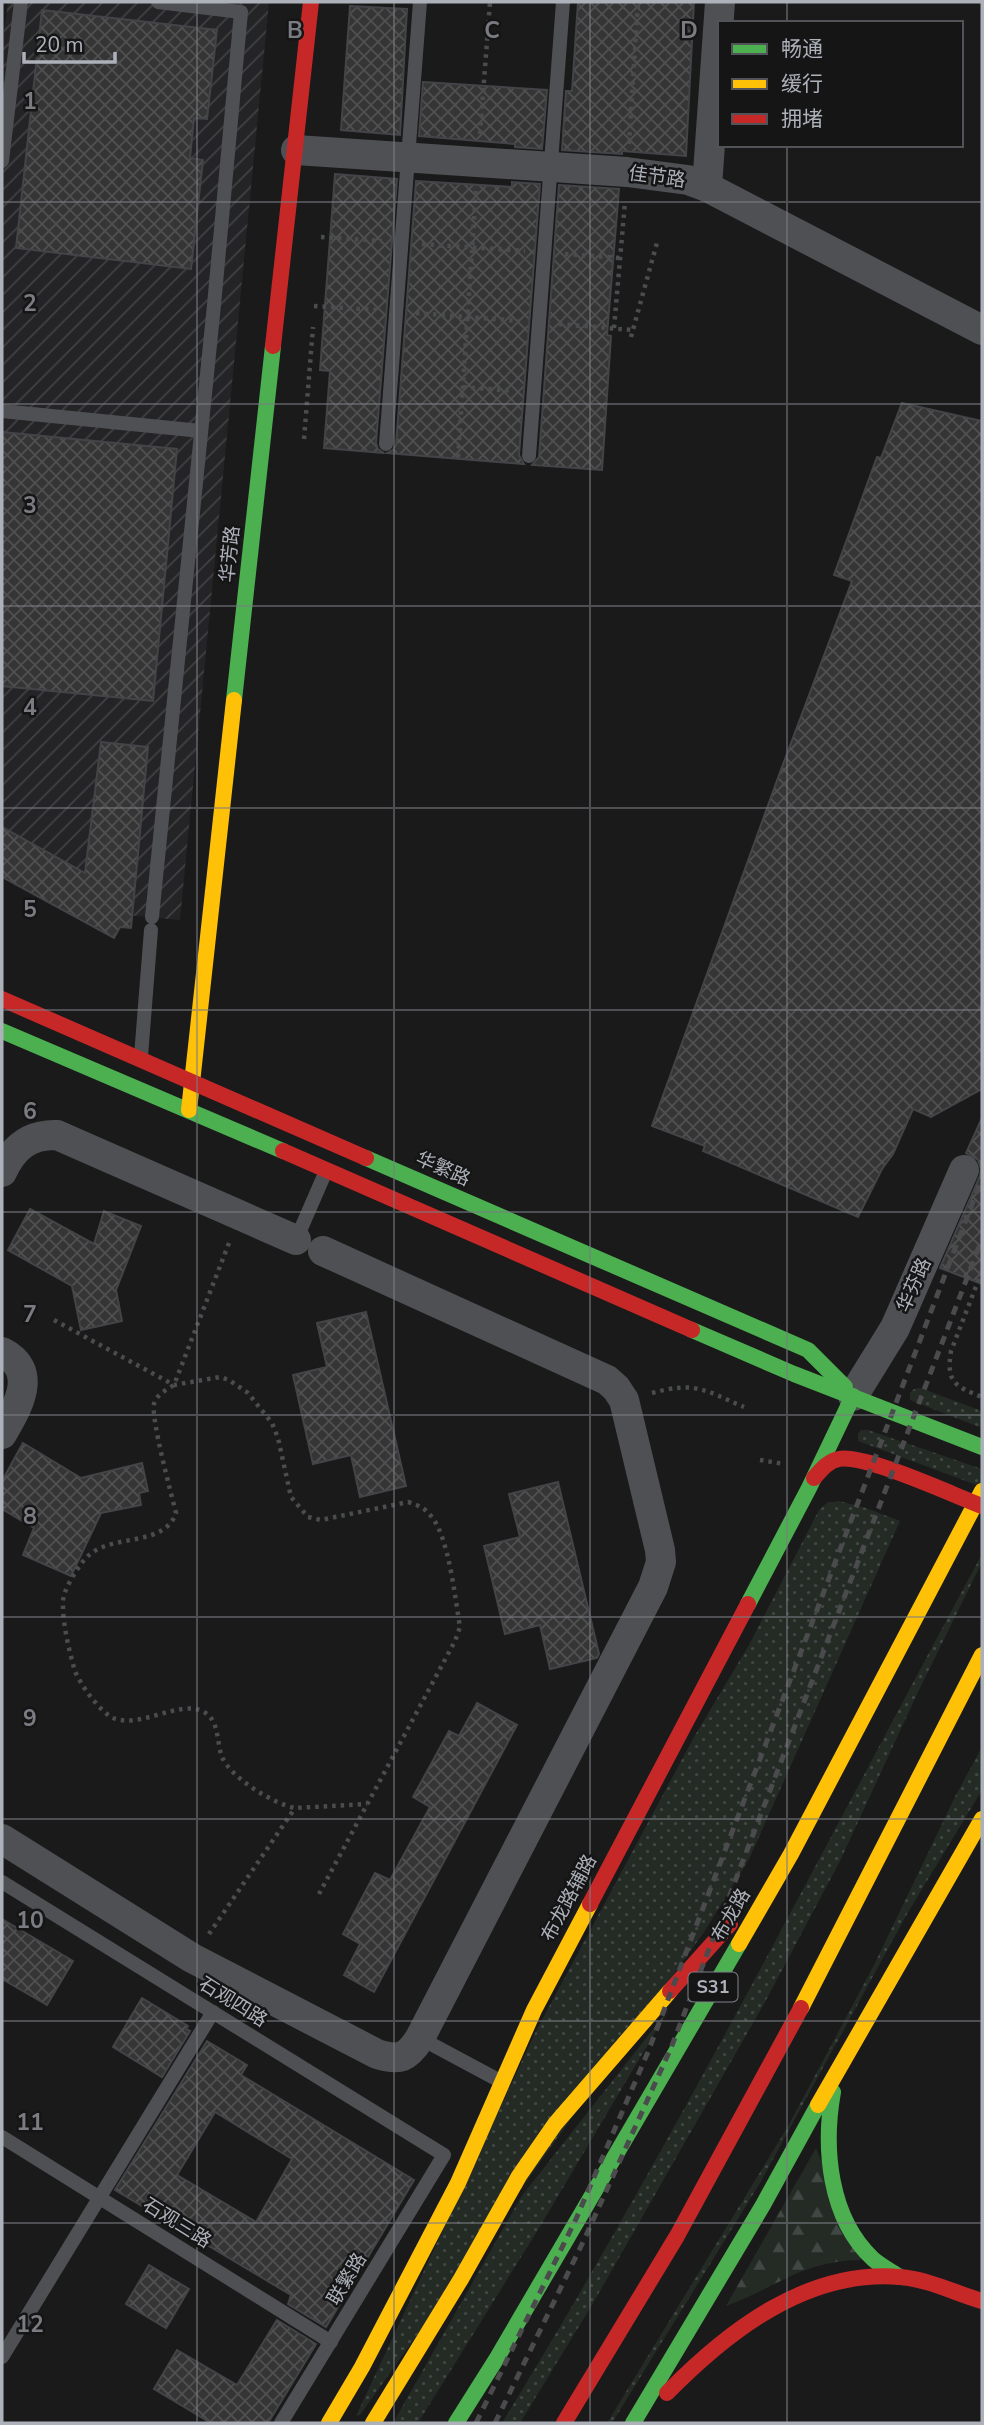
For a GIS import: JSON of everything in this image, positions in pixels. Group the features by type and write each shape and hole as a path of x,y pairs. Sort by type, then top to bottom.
{"main road":[{"name":"华芳路","path":"189,1110 311,2"},
{"name":"华繁路","path":"2,999 808,1350 853,1396"},
{"name":"华繁路","path":"2,1031 794,1374 982,1447"},
{"name":"布龙路辅路","path":"329,2423 362,2367 458,2183 540,1998 814,1478 853,1396"},
{"path":"814,1478 833,1458 863,1460 982,1506"},
{"name":"布龙路","path":"456,2423 504,2346 791,1854 982,1491"},
{"path":"564,2423 612,2348 692,2207 830,1954 982,1655"},
{"path":"633,2423 763,2205 982,1819"},
{"path":"373,2423 461,2279 519,2176 555,2124 791,1854"},
{"path":"839,2067 826,2131 830,2173 840,2205 856,2238 872,2258 900,2277"},
{"path":"640,2423 685,2372 760,2314 826,2284 856,2278 900,2277 982,2301"}],"street":[{"path":"719,21 720,2"},
{"path":"707,187 718,30"},
{"name":"佳节路","path":"296,150 627,173 688,180 707,187 982,330"},
{"path":"2,1172 22,1143 37,1137 57,1135 597,1374 616,1388 624,1400 660,1550 658,1576 420,2038 411,2052 400,2058 377,2053 192,1958 2,1839"},
{"name":"华芬路","path":"853,1396 895,1328 964,1170"},
{"path":"2,1352 20,1367 22,1380 22,1395 2,1434"}],"lane":[{"path":"2,161 21,2"},
{"path":"138,1088 241,12 158,2"},
{"path":"387,444 420,2"},
{"path":"529,456 563,2"},
{"path":"2,411 201,431"},
{"path":"310,1245 326,1171"},
{"name":"石观四路","path":"2,1882 444,2155"},
{"path":"2,2357 213,2012"},
{"path":"420,2038 503,2082"},
{"name":"石观三路","path":"2,2137 331,2342"},
{"name":"联繁路","path":"281,2423 444,2155"}],"path":[{"path":"458,457 490,2"},
{"path":"614,328 638,2"},
{"path":"321,237 620,258"},
{"path":"631,337 657,239"},
{"path":"314,306 632,330"},
{"path":"463,387 534,392"},
{"path":"240,1215 174,1385 156,1400 154,1410 176,1513 172,1523 163,1531 101,1547 83,1561 78,1569 62,1605 76,1674 97,1703 113,1717 134,1720 189,1709 199,1710 209,1716 215,1724 222,1757 228,1768 260,1792 284,1805 295,1808 366,1804"},
{"path":"982,1271 951,1351 950,1378 960,1388 982,1397"},
{"path":"54,1320 174,1385 220,1377 248,1393 272,1423 292,1497 308,1517 321,1520 408,1502 421,1506 432,1516 442,1533 460,1627 455,1641 319,1894"},
{"path":"624,1400 685,1386 695,1387 744,1407"},
{"path":"760,1460 788,1466"},
{"path":"208,1935 295,1808"}],"shaded area":[{"path":"8,2 269,2 180,920 126,915 114,938 2,877 2,46"}],"green space":[{"path":"920,1388 982,1411 982,1428 910,1400 910,1393"},
{"path":"861,1430 868,1430 982,1469 982,1487 858,1441"},
{"path":"839,1501 900,1521 749,1859 704,1932 360,2415 356,2416 536,2031 694,1737 749,1645 819,1510 827,1503"},
{"path":"982,1554 982,1562 840,1861 765,2002 592,2305 520,2423 502,2423 566,2317 689,2101"},
{"path":"982,1747 982,1790 907,1914 760,2183 612,2423 607,2423 787,2128 873,1967"},
{"path":"669,2009 536,2233 418,2423 393,2423 521,2197"},
{"path":"816,2148 861,2260 840,2261 806,2270 726,2306"}],"building":[{"path":"578,2 694,2 686,156 562,150 566,91 572,91"},
{"path":"350,6 407,9 400,135 341,130"},
{"path":"42,10 217,30 207,119 194,118 190,158 203,160 191,269 16,248"},
{"path":"423,82 547,90 542,149 515,147 515,144 419,136"},
{"path":"335,174 397,179 376,443 378,449 384,453 324,448 330,371 320,370"},
{"path":"416,181 512,187 512,182 540,184 519,455 524,464 387,453 396,445"},
{"path":"559,185 619,189 607,335 611,336 602,470 532,465 539,457"},
{"path":"902,403 982,421 982,1089 931,1117 913,1109 893,1154 882,1169 858,1217 703,1151 705,1146 652,1126 852,581 834,575 877,457 881,458"},
{"path":"2,432 177,449 153,701 2,686"},
{"path":"101,742 148,747 131,928 120,927 114,938 2,877 2,827 85,873"},
{"path":"982,1118 982,1284 940,1268 980,1176 978,1160 966,1153"},
{"path":"30,1209 94,1244 104,1211 141,1226 116,1290 122,1321 81,1330 72,1286 8,1250"},
{"path":"366,1312 406,1486 360,1497 351,1455 313,1464 293,1375 327,1367 317,1323"},
{"path":"23,1443 81,1478 142,1463 148,1491 139,1493 141,1505 101,1513 71,1576 23,1555 34,1528 2,1509 2,1481"},
{"path":"558,1482 599,1654 597,1658 550,1669 540,1625 505,1634 484,1546 520,1537 509,1494"},
{"path":"477,1703 517,1725 374,1992 344,1975 360,1944 343,1934 375,1873 390,1880 430,1807 413,1797 449,1731 459,1736"},
{"path":"2,1919 73,1961 47,2005 2,1979"},
{"path":"142,1998 188,2026 186,2029 190,2031 162,2077 113,2047"},
{"path":"207,2041 247,2065 241,2075 414,2180 326,2327 288,2304 291,2295 115,2190","holes":["215,2112 292,2159 256,2222 177,2175"]},
{"path":"149,2265 189,2289 166,2328 126,2304"},
{"path":"277,2320 316,2344 268,2423 211,2423 154,2389 177,2350 237,2385"}],"railway":[{"path":"476,2423 576,2219 648,2052 982,1178"},
{"path":"495,2423 584,2240 671,2048 982,1239"}],"traffic: fast":[{"path":"234,700 273,346"},
{"path":"2,1031 283,1151"},
{"path":"366,1158 808,1350 845,1387"},
{"path":"692,1330 794,1374 982,1447"},
{"path":"748,1604 809,1488 853,1396"},
{"path":"456,2423 497,2358 739,1944"},
{"path":"833,2092 830,2159 838,2203 858,2242 873,2259 900,2277"},
{"path":"633,2423 763,2205 818,2105"}],"traffic: slow":[{"path":"189,1110 234,700"},
{"path":"739,1944 791,1854 982,1491"},
{"path":"801,2008 982,1655"},
{"path":"818,2105 982,1819"},
{"path":"329,2423 362,2367 458,2183 534,2010 590,1904"},
{"path":"373,2423 461,2279 519,2176 555,2124 670,1991"}],"traffic: jam":[{"path":"273,346 311,2"},
{"path":"2,999 366,1158"},
{"path":"283,1151 692,1330"},
{"path":"814,1478 831,1462 851,1459 888,1469 982,1506"},
{"path":"590,1904 748,1604"},
{"path":"670,1991 730,1924"},
{"path":"564,2423 677,2236 801,2008"},
{"path":"667,2393 743,2327 801,2294 833,2283 866,2277 910,2278 982,2301"}]}
